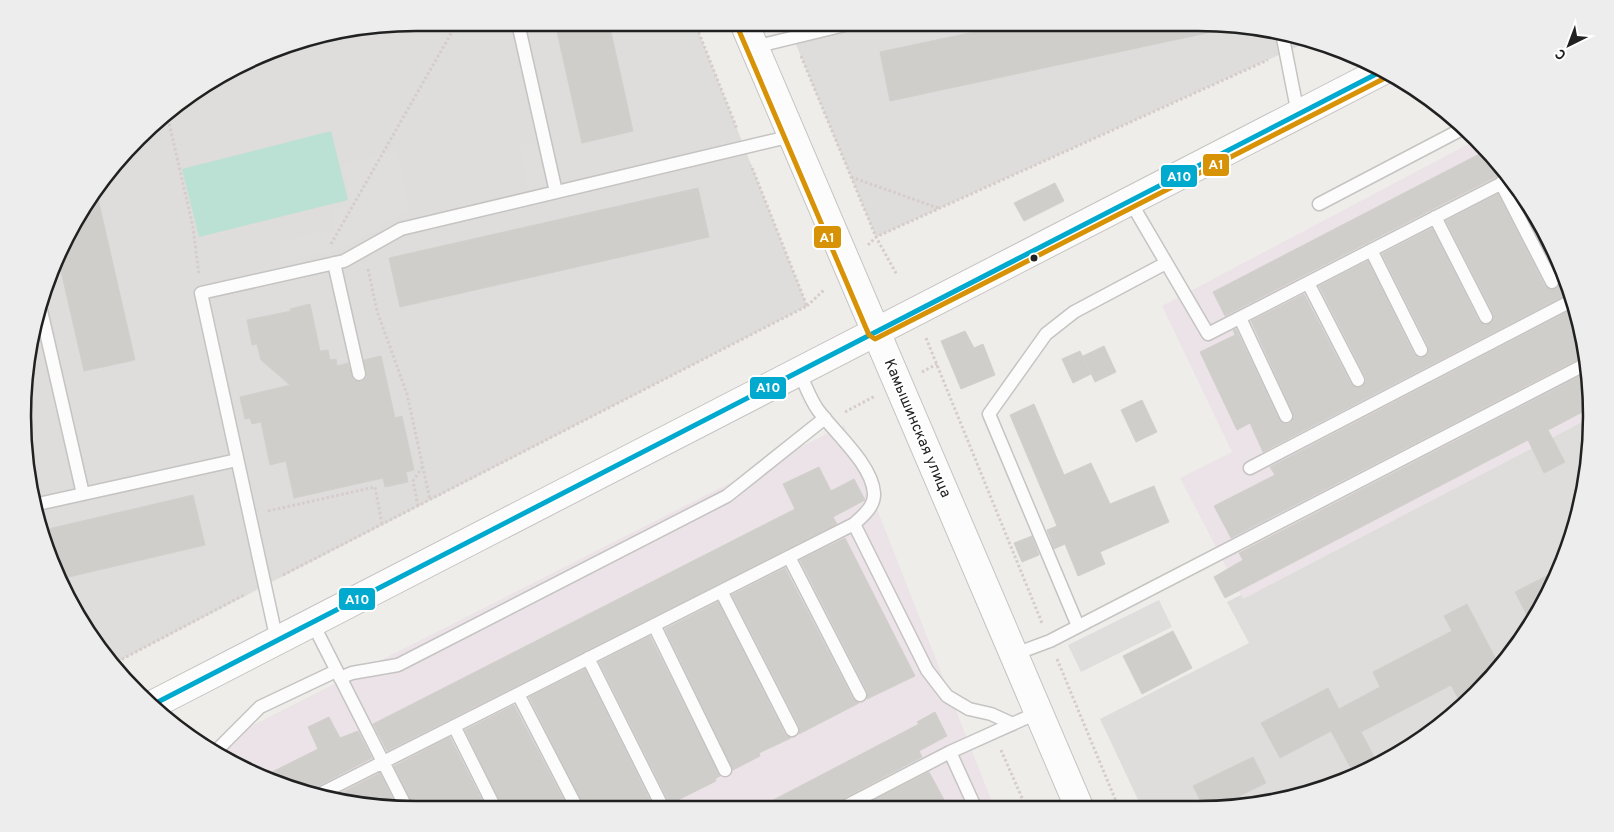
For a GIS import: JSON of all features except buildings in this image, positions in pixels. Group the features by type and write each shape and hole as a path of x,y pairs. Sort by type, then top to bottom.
{"street":[{"name":"Камышинская улица","path":"749,35 1076,801"},
{"path":"158,702 1375,75"}],"lane":[{"path":"520,31 556,192"},
{"path":"749,35 792,36 815,31"},
{"path":"1284,41 1298,114"},
{"path":"1319,204 1457,132"},
{"path":"277,641 201,293 344,261 401,229 792,136"},
{"path":"1130,201 1208,334 1503,182"},
{"path":"1509,191 1552,282"},
{"path":"1435,217 1486,317"},
{"path":"1371,250 1421,350"},
{"path":"1078,626 989,414 1046,334 1074,312 1166,263"},
{"path":"334,264 359,374"},
{"path":"1308,283 1358,380"},
{"path":"1250,468 1566,304"},
{"path":"1240,318 1286,416"},
{"path":"43,320 83,494"},
{"path":"1015,654 1050,642 1579,368"},
{"path":"330,791 854,524 869,510 874,493 860,461 816,408 799,372"},
{"path":"220,747 260,707 338,674 398,665 727,496 826,420"},
{"path":"41,503 237,460"},
{"path":"854,524 927,670 947,696 969,709 991,714 1013,724"},
{"path":"789,557 860,695"},
{"path":"721,591 792,730"},
{"path":"312,622 402,800"},
{"path":"654,625 725,770"},
{"path":"588,658 660,801"},
{"path":"518,694 572,801"},
{"path":"856,801 950,752 1039,712"},
{"path":"454,726 492,801"},
{"path":"950,752 971,801"}],"path":[{"path":"318,267 452,31"},
{"path":"698,31 807,306"},
{"path":"792,36 876,237 897,275"},
{"path":"876,237 1301,45"},
{"path":"169,122 193,227 201,293"},
{"path":"851,177 939,208"},
{"path":"364,250 378,311 407,394 430,500"},
{"path":"119,661 807,306 825,289"},
{"path":"926,338 1116,801"},
{"path":"921,372 937,364"},
{"path":"826,420 878,395"},
{"path":"418,506 413,481 423,466"},
{"path":"259,513 375,487 382,524"},
{"path":"993,733 1023,801"}],"shaded area":[{"path":"416,31 698,31 807,306 120,661 96,630 71,586 44,516 32,441 32,391 35,366 44,316 52,292 71,246 83,224 96,202 127,162 162,127 182,111 202,96 246,71 316,44 366,35"},
{"path":"790,31 1198,31 1248,35 1301,45 876,237"},
{"path":"539,142 549,187 529,192 519,146"},
{"path":"1469,143 1487,162 1518,202 1543,246 1553,269 1570,316 1575,341 1582,391 1583,422 1243,599 1180,478 1232,452 1162,306"},
{"path":"396,150 410,209 340,249 282,262 278,242 335,229 332,210 352,206 342,164"},
{"path":"1583,420 1579,466 1570,516 1543,586 1518,630 1503,650 1487,670 1452,705 1412,736 1368,761 1298,788 1223,800 1139,801 1100,719 1249,643 1227,602"},
{"path":"844,425 992,801 391,800 316,788 246,761 216,744"},
{"path":"1159,600 1172,627 1081,672 1068,645"}],"green space":[{"path":"331,131 348,200 199,237 182,169"}],"transit line":[{"name":"А1","path":"739,31 869,335 875,339 1383,79"},
{"name":"А10","path":"158,702 1375,75"}]}
